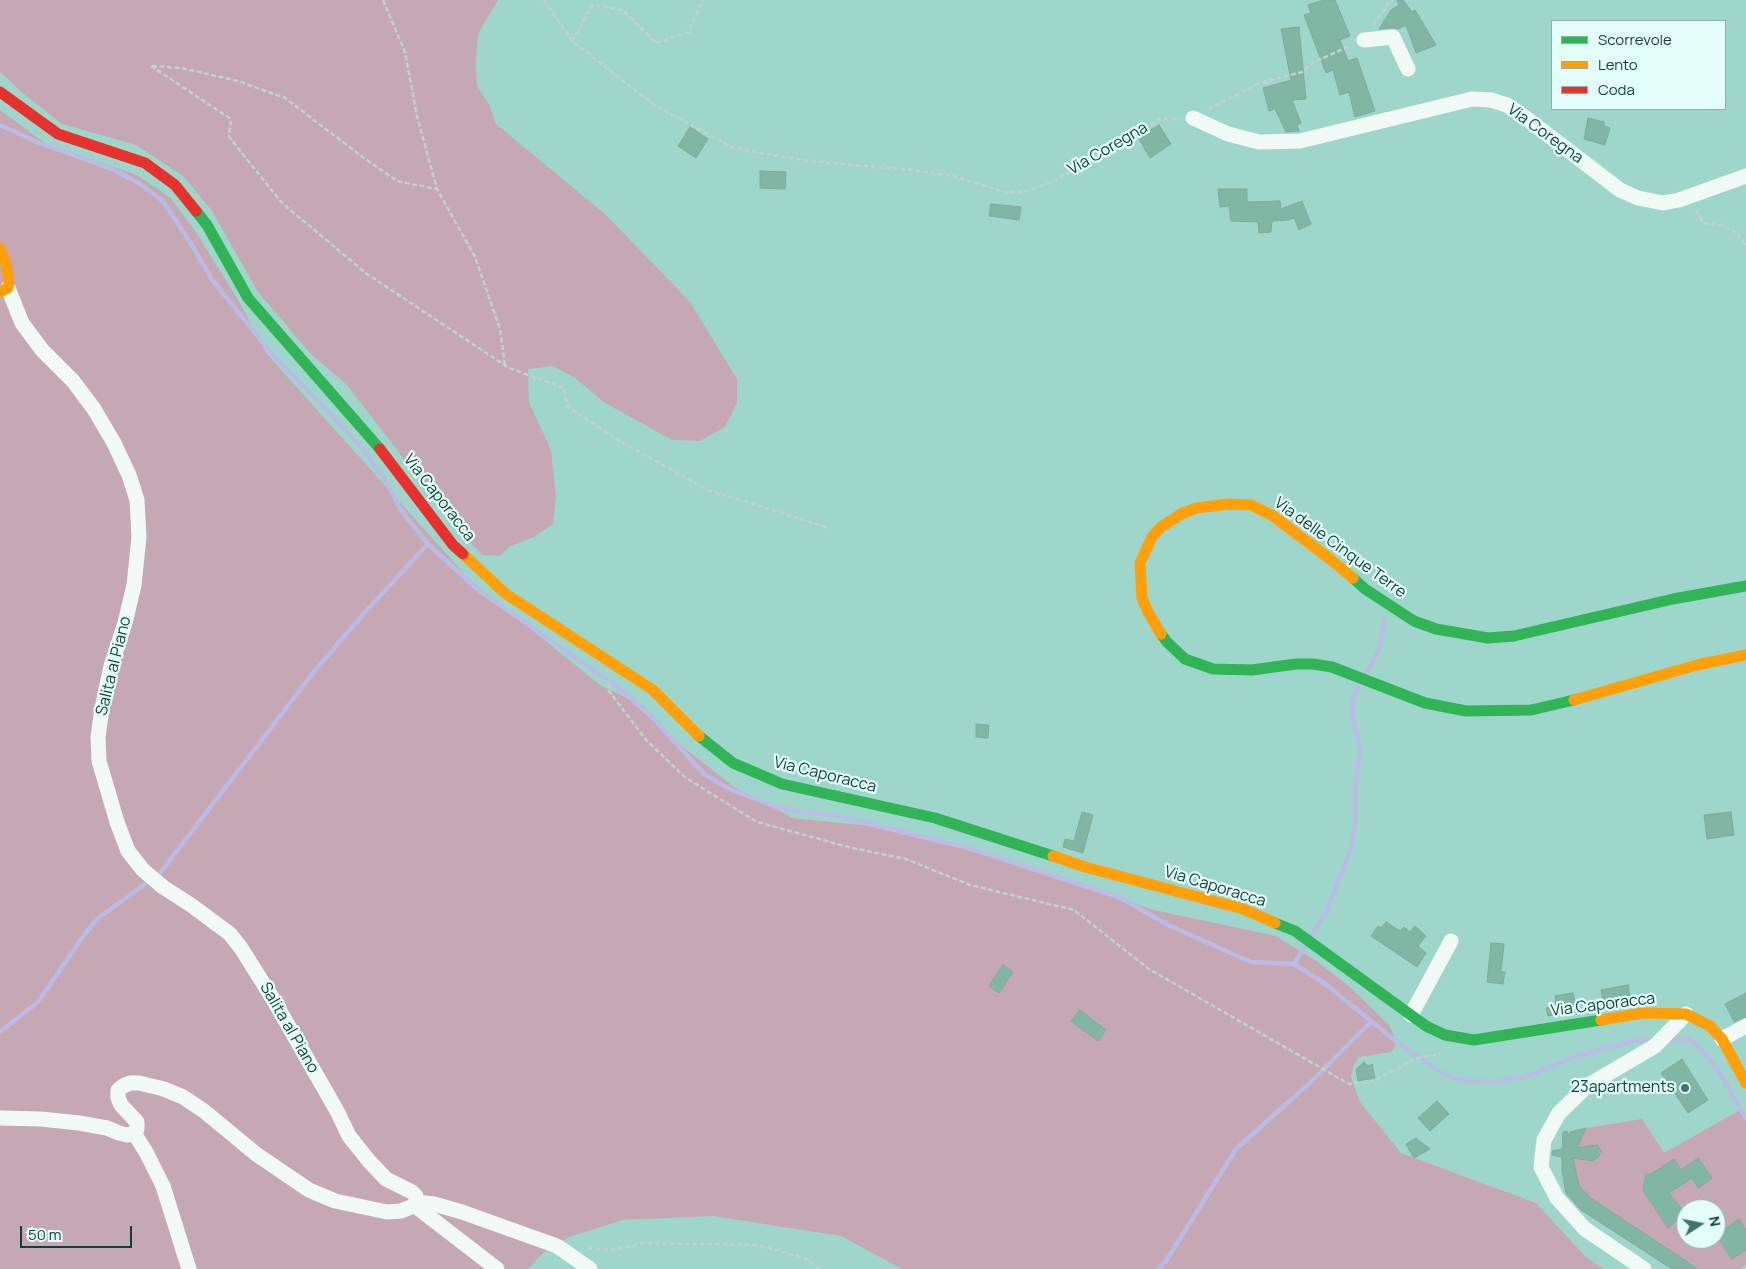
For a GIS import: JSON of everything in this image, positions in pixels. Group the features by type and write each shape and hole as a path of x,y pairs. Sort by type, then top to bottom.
{"street":[{"path":"1364,40 1393,37 1408,68"},
{"name":"Via Caporacca","path":"0,92 58,134 145,163 175,185 207,226 248,298 372,438 453,546 506,594 653,690 704,740 733,763 782,784 935,818 1085,867 1243,910 1295,931 1426,1026 1445,1035 1474,1040 1643,1013 1686,1014 1710,1026 1722,1039 1746,1083"},
{"name":"Via Coregna","path":"1193,118 1228,134 1259,142 1300,141 1472,99 1491,100 1507,105 1620,190 1638,198 1662,203 1679,200 1746,176"},
{"path":"0,248 9,275 4,290"},
{"name":"Salita al Piano","path":"4,290 22,323 42,350 73,381 94,409 126,467 137,500 139,537 134,585 125,624 111,666 98,737 99,762 128,851 143,870 163,887 230,934 241,948 273,999 350,1136 369,1161 386,1178 412,1192 416,1196 415,1204 497,1269"},
{"name":"Via delle Cinque Terre","path":"1746,586 1673,600 1532,633 1488,638 1436,629 1414,621 1365,589 1330,559 1273,516 1251,505 1229,504 1197,508 1183,512 1161,527 1152,537 1140,563 1142,598 1148,612 1167,642 1185,659 1196,664 1213,669 1237,670 1252,670 1296,664 1323,666 1425,703 1466,711 1531,710 1576,700 1697,665 1746,655"},
{"path":"1411,1015 1451,941"},
{"path":"1644,1269 1585,1229 1557,1198 1542,1167 1544,1140 1559,1113 1587,1086 1656,1046 1686,1014"},
{"path":"1722,1039 1746,1026"},
{"path":"0,1118 41,1119 79,1123 107,1128 119,1133 134,1133 138,1129 137,1122 122,1105 118,1098 118,1090 123,1086 138,1083 164,1089 204,1111 256,1154 309,1190 335,1201 387,1212 401,1211 415,1204 434,1204 557,1246 590,1269"},
{"path":"134,1133 163,1186 188,1269"}],"path":[{"path":"383,0 405,52 417,116 437,189 475,257 500,329 505,365"},
{"name":"Via Coregna","path":"544,0 572,41 653,104 729,146 753,152 816,162 921,171 953,176 1004,192 1023,192 1050,183 1160,119 1193,118"},
{"path":"572,41 593,4 624,11 656,43 689,32 703,0"},
{"path":"1193,118 1220,102 1264,82 1302,72 1314,62 1364,40 1388,4 1393,0"},
{"path":"437,189 397,181 285,98 238,81 210,74 181,68 151,66 231,118 229,138 282,203 367,274 505,365 564,388 568,407 618,440 708,490 829,528"},
{"path":"1699,193 1694,205 1703,223 1721,225 1736,232 1746,246"},
{"path":"613,664 608,690 647,741 686,778 757,822 852,848 906,859 970,885 1074,910 1149,970 1348,1084 1374,1081 1415,1059 1438,1053 1445,1054"},
{"path":"583,1248 610,1250 645,1243 757,1245 804,1258 821,1269"}],"shaded area":[{"path":"0,0 498,0 478,34 476,63 477,86 489,104 496,124 606,215 690,302 737,379 737,403 725,427 700,441 672,440 605,403 575,378 553,366 528,369 529,402 551,450 556,498 553,524 534,537 510,546 500,556 482,555 455,525 347,385 310,353 258,292 212,211 183,176 136,145 62,124 25,95 0,72"},
{"path":"0,110 45,143 137,175 171,198 198,235 241,305 266,353 469,579 600,685 644,706 678,743 734,787 793,818 880,827 985,852 1154,910 1276,936 1318,962 1350,987 1389,1025 1396,1040 1395,1047 1391,1052 1359,1057 1354,1065 1351,1077 1360,1102 1401,1153 1536,1203 1586,1257 1604,1269 902,1269 841,1236 713,1216 623,1220 569,1237 543,1253 528,1269 0,1269"},
{"path":"1740,1110 1746,1120 1746,1265 1740,1269 1672,1269 1566,1193 1562,1171 1562,1147 1570,1132 1642,1119 1664,1153"}],"building":[{"path":"1324,0 1335,0 1350,36 1340,40 1348,61 1357,58 1375,111 1355,117 1349,92 1340,95 1333,70 1326,73 1304,15 1311,13 1308,5"},
{"path":"1397,0 1403,0 1412,12 1415,10 1436,45 1416,53 1406,25 1398,29 1379,29 1391,10 1399,5"},
{"path":"1299,27 1306,99 1292,100 1301,123 1297,125 1299,131 1286,132 1275,109 1269,111 1263,88 1291,80 1281,29"},
{"path":"1588,118 1604,122 1604,126 1610,128 1605,145 1584,139"},
{"path":"1159,125 1171,144 1150,158 1138,137"},
{"path":"690,127 708,139 696,158 678,146"},
{"path":"760,171 786,172 785,189 760,188"},
{"path":"1218,189 1247,189 1247,202 1280,201 1281,209 1302,201 1311,224 1299,230 1294,218 1272,221 1271,232 1259,233 1258,222 1231,221 1229,206 1220,207"},
{"path":"991,204 1021,207 1019,220 989,216"},
{"path":"976,724 989,725 988,738 976,737"},
{"path":"1082,812 1093,815 1083,853 1063,847 1065,839 1074,841"},
{"path":"1731,812 1734,835 1707,839 1704,815"},
{"path":"1386,922 1400,931 1404,927 1410,932 1415,926 1426,936 1418,946 1426,953 1417,967 1371,936 1378,926 1381,928"},
{"path":"1491,943 1504,944 1501,972 1505,972 1503,984 1487,982"},
{"path":"1003,965 1013,972 999,993 989,986"},
{"path":"1628,985 1631,1002 1604,1007 1601,990"},
{"path":"1573,993 1577,1011 1548,1016 1546,1008 1556,1006 1555,996"},
{"path":"1746,993 1746,1017 1734,1022 1725,1004"},
{"path":"1080,1010 1106,1030 1098,1041 1071,1021"},
{"path":"1682,1059 1708,1100 1688,1113 1661,1073"},
{"path":"1364,1062 1368,1066 1372,1064 1375,1078 1358,1081 1356,1069"},
{"path":"1437,1101 1449,1114 1430,1131 1418,1118"},
{"path":"1586,1128 1577,1148 1597,1145 1601,1151 1593,1161 1573,1158 1579,1186 1592,1199 1698,1269 1672,1269 1581,1210 1566,1193 1562,1171 1562,1157 1552,1155 1552,1151 1562,1149 1563,1132 1567,1131 1568,1136 1570,1132"},
{"path":"1416,1138 1430,1149 1414,1158 1406,1144"},
{"path":"1698,1158 1712,1178 1698,1188 1692,1178 1669,1193 1676,1202 1676,1221 1668,1228 1643,1190 1646,1174 1651,1174 1674,1159 1681,1170"},
{"path":"1739,1219 1746,1230 1746,1250 1732,1259 1726,1249 1726,1228"}],"waterway":[{"path":"0,125 37,142 112,169 139,183 163,201 213,281 273,355 362,448 387,483 401,510 428,544 477,589 619,688 652,717 704,774 729,789 779,808 841,817 968,848 1119,897 1170,926 1251,962 1294,964 1324,983 1402,1046 1440,1072 1460,1080 1496,1082 1527,1076 1578,1056 1633,1041 1657,1039"},
{"path":"0,1032 38,1002 97,919 160,873 313,673 365,612 428,544"},
{"path":"1366,674 1379,650 1384,619"},
{"path":"1312,935 1327,911 1351,848 1355,824 1355,789 1360,748 1352,714 1353,699 1359,685"},
{"path":"1294,964 1305,946"},
{"path":"1158,1269 1166,1261 1236,1149 1313,1080 1371,1022"},
{"path":"1667,1039 1688,1039 1697,1045 1719,1072 1746,1118"}],"traffic: fast":[{"path":"196,211 207,225 248,298 380,449"},
{"path":"1353,578 1365,589 1414,621 1436,629 1488,638 1514,636 1673,599 1746,586"},
{"path":"1161,634 1185,659 1213,669 1252,670 1296,664 1332,667 1425,703 1466,711 1531,710 1574,700"},
{"path":"699,736 733,763 782,784 935,818 1053,856"},
{"path":"1275,923 1295,931 1426,1026 1445,1035 1474,1040 1601,1020"}],"traffic: slow":[{"path":"0,248 6,264 9,282 8,288 0,292"},
{"path":"1161,634 1142,598 1140,563 1152,537 1161,527 1183,513 1197,508 1229,504 1251,505 1273,516 1353,578"},
{"path":"463,554 506,594 653,690 699,736"},
{"path":"1574,700 1697,665 1746,655"},
{"path":"1053,856 1085,867 1243,909 1275,923"},
{"path":"1601,1020 1643,1013 1686,1014 1710,1026 1722,1039 1746,1083"}],"traffic: jam":[{"path":"0,92 58,134 145,163 175,185 196,211"},
{"path":"380,449 453,545 463,554"}],"place":[{"name":"23apartments","path":"1685,1088"}]}
